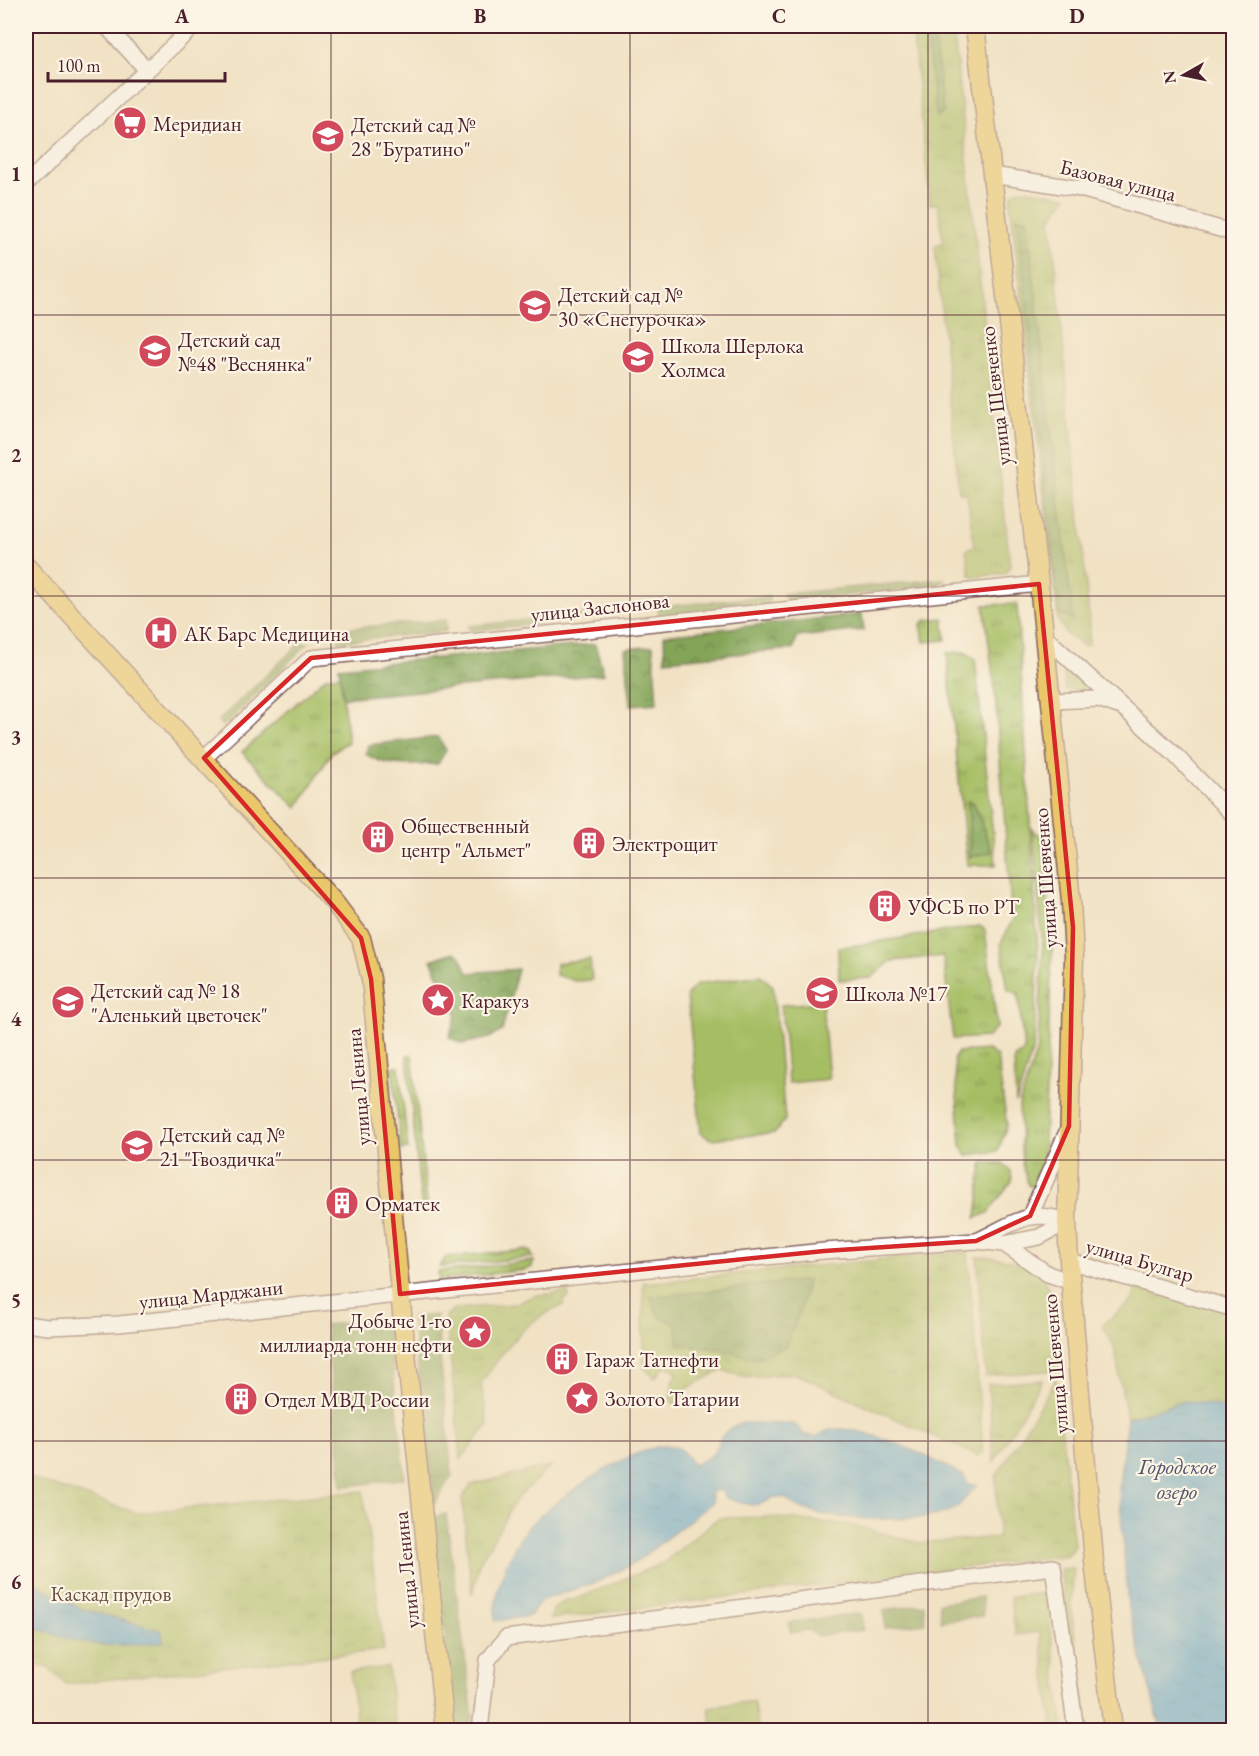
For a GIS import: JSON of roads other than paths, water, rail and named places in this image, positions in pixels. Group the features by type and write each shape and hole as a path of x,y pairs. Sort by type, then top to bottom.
{"main road":[{"name":"улица Шевченко","path":"975,26 1052,701 1073,927 1067,1222 1094,1561 1113,1731"},
{"name":"улица Ленина","path":"26,566 334,902 361,938 371,979 400,1294 445,1731"}],"street":[{"path":"106,26 147,70"},
{"path":"26,184 194,26"},
{"name":"Базовая улица","path":"992,175 1081,189 1233,233"},
{"name":"улица Заслонова","path":"204,758 311,658 1039,584"},
{"path":"1045,637 1173,753 1233,816"},
{"path":"1052,701 1098,699 1124,708"},
{"path":"1030,1216 1069,1126"},
{"path":"976,1241 1030,1216 1047,1214 1067,1222"},
{"path":"976,1241 1004,1244 1039,1237 1067,1222"},
{"name":"улица Марджани","path":"26,1324 48,1327 119,1324 824,1251 976,1241"},
{"path":"1004,1244 1048,1274 1071,1282"},
{"name":"улица Булгар","path":"1069,1261 1233,1310"},
{"path":"480,1731 488,1660 506,1638 1053,1567 1076,1731"}],"water":[{"name":"Городское озеро","path":"1185,1401 1233,1409 1233,1730 1161,1730 1128,1607 1119,1486 1127,1418"},
{"path":"741,1423 795,1424 803,1434 816,1437 829,1430 843,1429 860,1432 917,1452 964,1476 968,1484 978,1485 948,1512 933,1516 888,1519 838,1517 816,1513 798,1507 786,1498 773,1497 756,1505 744,1504 726,1498 721,1490 711,1492 713,1502 636,1562 597,1582 542,1600 530,1616 495,1621 499,1586 513,1551 525,1531 552,1506 597,1474 644,1451 664,1446 678,1448 694,1465 713,1454 723,1434"},
{"path":"26,1578 79,1608 162,1631 163,1642 126,1645 93,1644 44,1631 26,1622"}],"place":[{"name":"Меридиан","path":"130,123"},
{"name":"Детский сад № 28 \"Буратино\"","path":"328,136"},
{"name":"Детский сад № 30 «Снегурочка»","path":"535,306"},
{"name":"Детский сад №48 \"Веснянка\"","path":"155,351"},
{"name":"Школа Шерлока Холмса","path":"638,357"},
{"name":"АК Барс Медицина","path":"161,633"},
{"name":"Общественный центр \"Альмет\"","path":"378,837"},
{"name":"Электрощит","path":"589,843"},
{"name":"УФСБ по РТ","path":"885,906"},
{"name":"Школа №17","path":"822,993"},
{"name":"Каракуз","path":"438,1000"},
{"name":"Детский сад № 18 \"Аленький цветочек\"","path":"68,1002"},
{"name":"Детский сад № 21 \"Гвоздичка\"","path":"137,1146"},
{"name":"Орматек","path":"342,1203"},
{"name":"Добыче 1-го миллиарда тонн нефти","path":"475,1332"},
{"name":"Гараж Татнефти","path":"562,1359"},
{"name":"Золото Татарии","path":"582,1398"},
{"name":"Отдел МВД России","path":"241,1399"}],"park label":[{"name":"Каскад прудов","path":"111,1593"}]}
